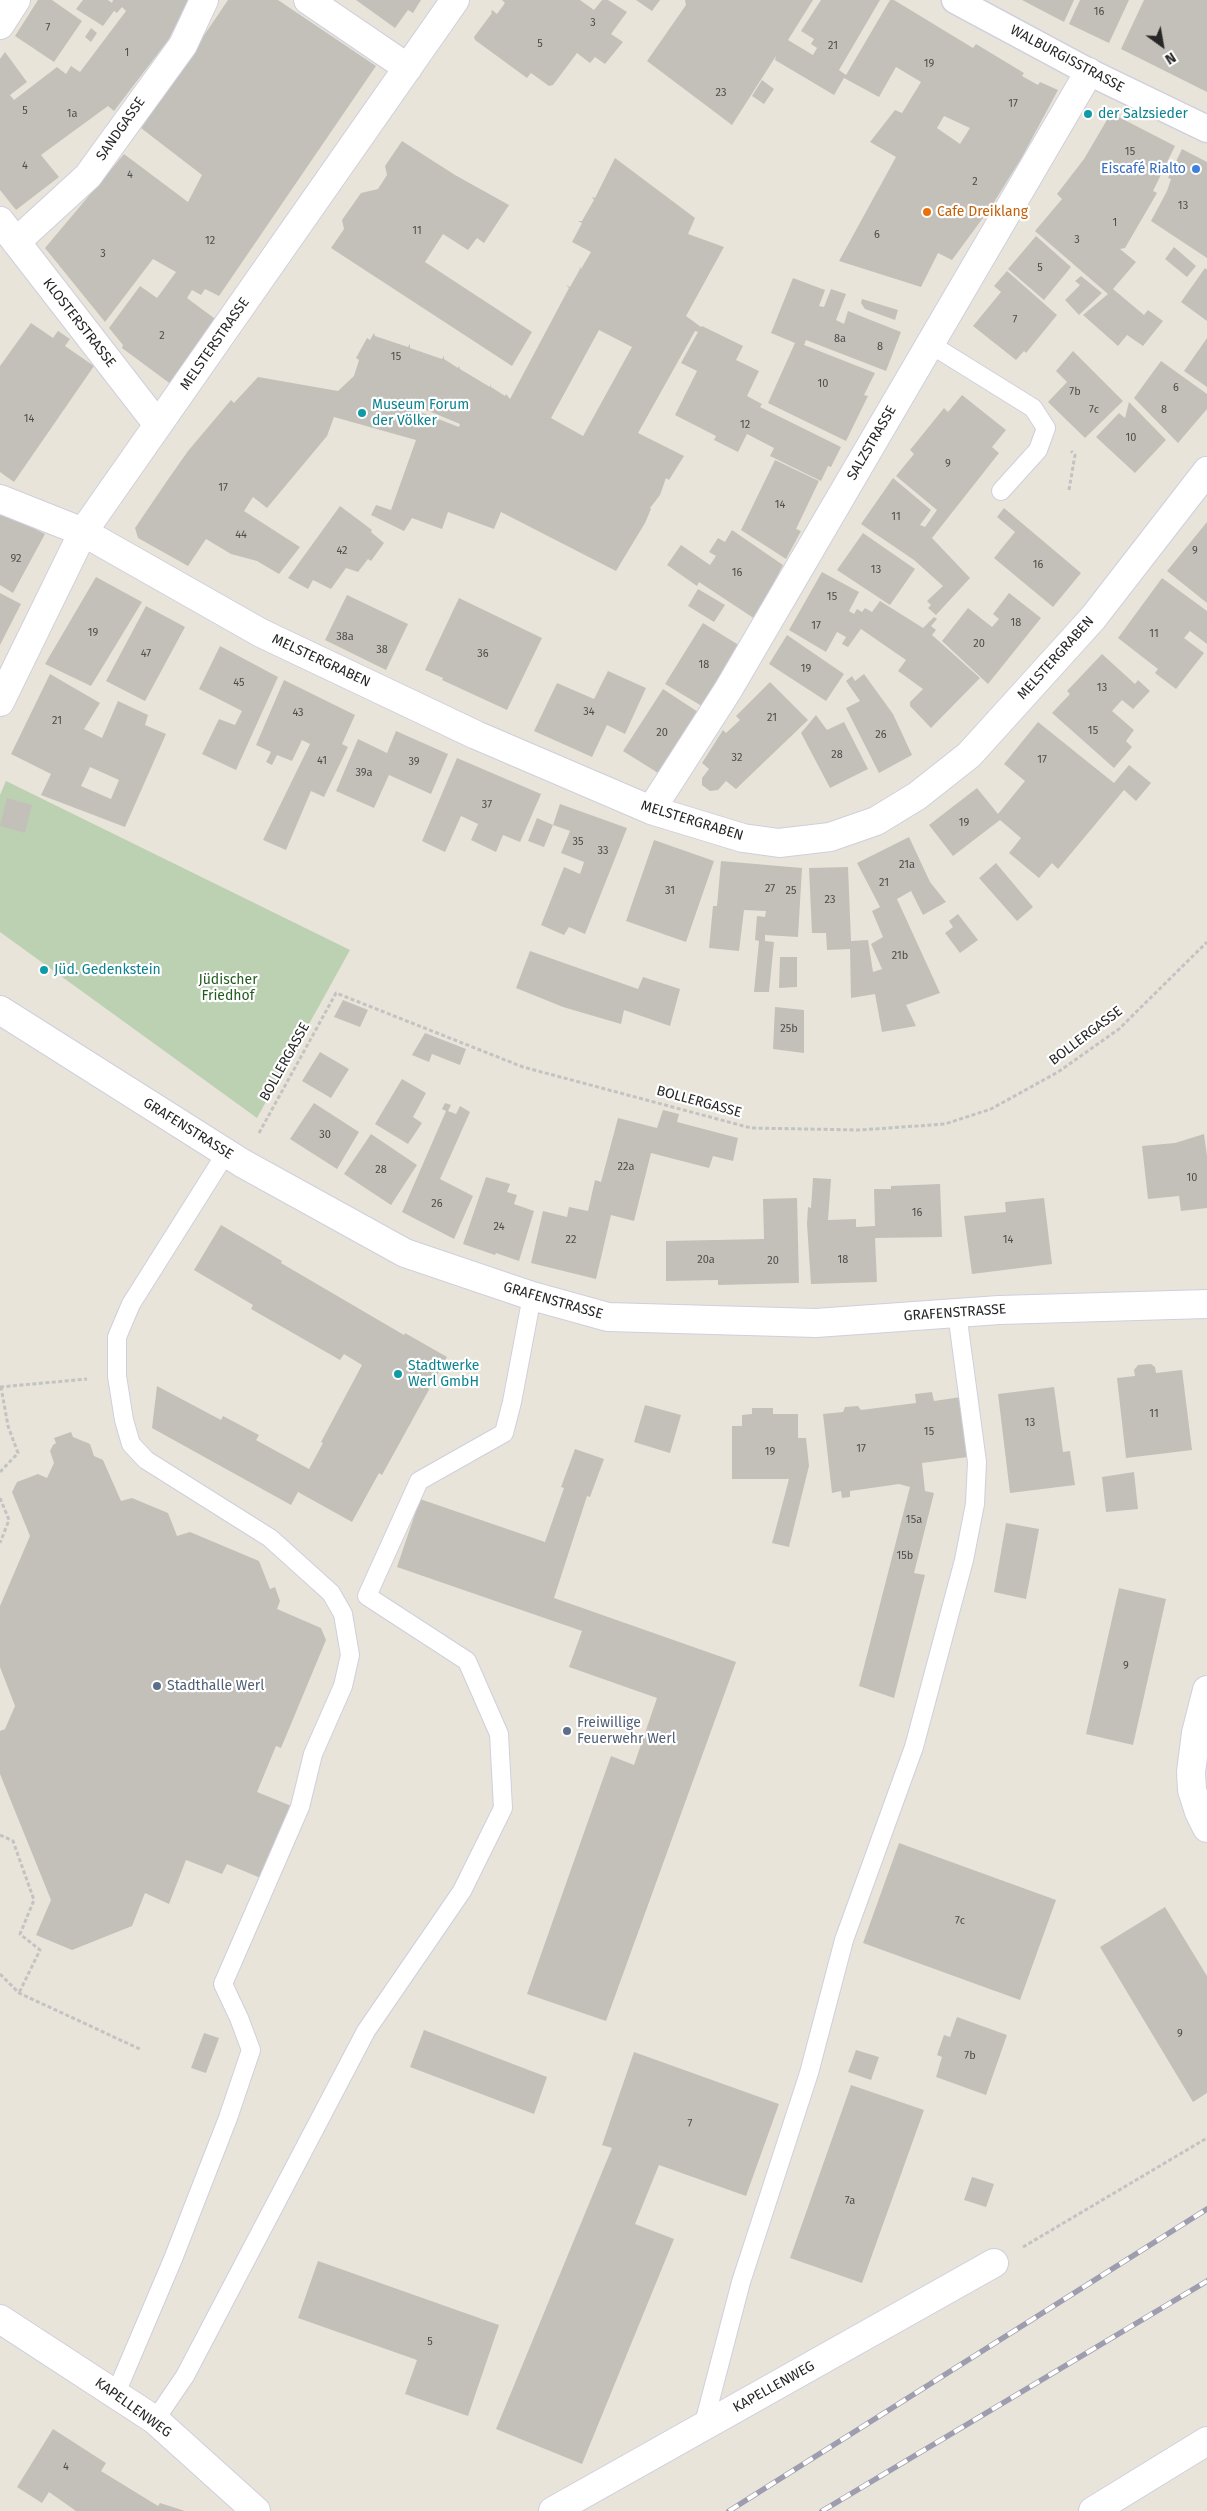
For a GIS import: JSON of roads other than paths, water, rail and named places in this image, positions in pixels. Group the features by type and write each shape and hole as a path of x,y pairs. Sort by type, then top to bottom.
{"street":[{"path":"0,25 16,0"},
{"name":"SANDGASSE","path":"8,231 88,176 183,44 204,0"},
{"path":"308,0 408,68"},
{"name":"MELSTERSTRASSE","path":"0,702 83,532 455,0"},
{"name":"WALBURGISSTRASSE","path":"955,0 1089,72 1207,129"},
{"name":"SALZSTRASSE","path":"651,810 728,690 1089,72"},
{"name":"KLOSTERSTRASSE","path":"8,231 158,425"},
{"name":"MELSTERGRABEN","path":"0,499 83,532 261,633 476,735 651,810 743,838 780,843 830,836 876,821 917,796 968,755 1092,618 1207,471"},
{"name":"GRAFENSTRASSE","path":"0,1010 234,1158 404,1253 532,1296 608,1317 816,1323 957,1313 1207,1304"},
{"path":"1204,1817 1192,1790 1199,1771 1207,1690"},
{"name":"KAPELLENWEG","path":"553,2511 994,2264"},
{"name":"KAPELLENWEG","path":"0,2319 155,2420 256,2511"},
{"path":"1093,2511 1207,2442"}],"lane":[{"path":"930,344 1033,408 1046,428 1038,450 1001,491"},
{"path":"116,2393 177,2250 228,2118 251,2050 223,1984 300,1807 313,1754 343,1686 350,1655 343,1614 331,1593 315,1576 270,1538 146,1460 131,1444 124,1420 117,1376 117,1337 131,1304 234,1158"},
{"path":"155,2420 185,2376 366,2031 462,1892 503,1808 498,1734 467,1661 367,1596 419,1480 504,1432 512,1402 532,1296"},
{"path":"703,2427 741,2282 809,2073 844,1940 914,1747 964,1560 975,1504 978,1462 957,1313"}],"railway":[{"path":"729,2511 1207,2209"},
{"path":"822,2511 1207,2281"}],"place":[{"name":"der Salzsieder","path":"1088,114"},
{"name":"Eiscafé Rialto","path":"1196,169"},
{"name":"Cafe Dreiklang","path":"927,212"},
{"name":"Museum Forum der Völker","path":"362,413"},
{"name":"Jüd. Gedenkstein","path":"44,970"},
{"name":"Stadtwerke Werl GmbH","path":"398,1374"},
{"name":"Stadthalle Werl","path":"157,1686"},
{"name":"Freiwillige Feuerwehr Werl","path":"567,1731"}],"park label":[{"name":"Jüdischer Friedhof","path":"228,988"}]}
